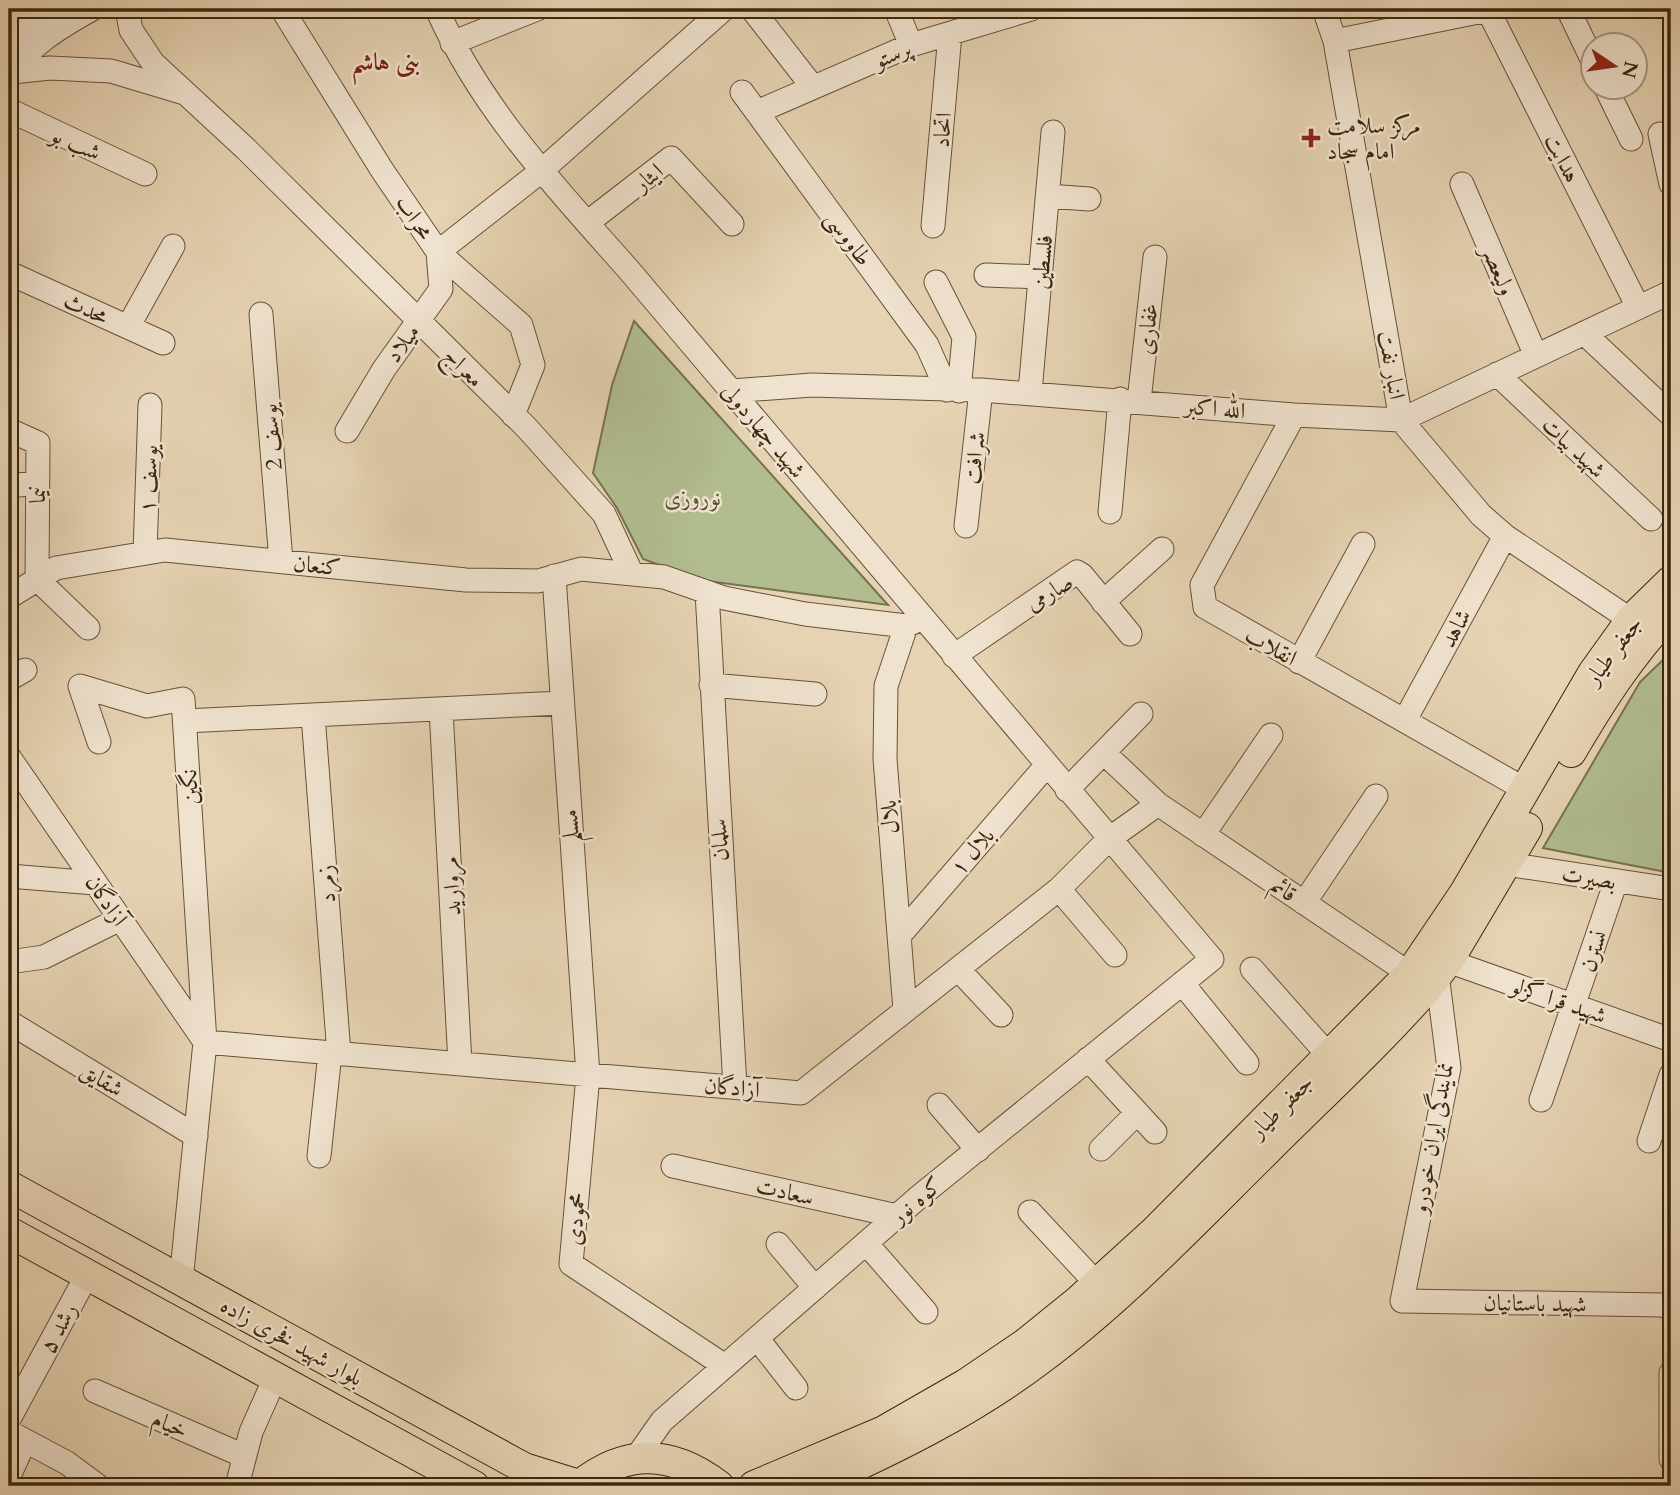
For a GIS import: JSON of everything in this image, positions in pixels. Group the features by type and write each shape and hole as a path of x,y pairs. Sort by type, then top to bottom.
{"main road":[{"name":"جعفر طیار","path":"754,1486 892,1439 978,1402 1038,1362 1091,1319 1170,1247 1366,1052 1432,970 1506,864 1611,684 1639,629 1671,581"},
{"name":"جعفر طیار","path":"1432,970 1430,949 1593,673 1639,629 1671,612"},
{"name":"جعفر طیار","path":"812,1486 892,1439 1025,1344 1097,1284 1330,1057 1432,970"},
{"name":"بلوار شهید فخری زاده","path":"9,1186 524,1468 579,1486"},
{"name":"بلوار شهید فخری زاده","path":"9,1232 474,1486"},
{"path":"579,1486 605,1467 636,1458 668,1459 697,1470 719,1486"}],"street":[{"path":"11,32 52,9"},
{"path":"10,74 49,34 92,9"},
{"path":"127,9 131,30 153,63 186,93"},
{"name":"محراب","path":"282,9 382,170 438,251 521,326 533,365 513,415"},
{"name":"شهید چهاردولی","path":"437,9 452,43 540,172 731,391 914,622 954,656 1212,959"},
{"path":"452,43 537,9"},
{"path":"438,251 540,172 724,9"},
{"path":"752,9 812,86"},
{"path":"896,9 911,46"},
{"name":"پرستو","path":"757,112 812,86 911,46 1031,9"},
{"name":"انبار نفت","path":"1324,9 1335,41 1401,420 1480,515 1505,536 1639,629"},
{"path":"1335,41 1490,9"},
{"name":"هدایت","path":"1490,9 1638,307"},
{"path":"1568,9 1579,32"},
{"name":"اتحاد","path":"933,226 950,34"},
{"name":"معراج","path":"10,74 50,68 111,71 186,93 513,415 604,514 632,574"},
{"name":"طاووسی","path":"742,92 962,390"},
{"path":"1613,102 1632,139"},
{"name":"شب بو","path":"9,110 145,174"},
{"name":"فلسطین","path":"1030,392 1053,132"},
{"path":"1660,134 1671,184"},
{"name":"ایثار","path":"587,223 671,159 732,223"},
{"name":"ولیعصر","path":"1462,184 1536,356"},
{"path":"1048,196 1089,199"},
{"path":"128,327 173,246"},
{"name":"میلاد","path":"347,431 384,369 441,289 438,251"},
{"name":"غفاری","path":"1110,512 1155,257"},
{"name":"محدث","path":"9,272 163,343"},
{"path":"986,275 1040,277"},
{"name":"شرافت","path":"936,282 964,337 962,390 966,526"},
{"name":"الله اکبر","path":"731,391 812,385 1030,392 1294,415 1401,420 1671,292"},
{"name":"یوسف 2","path":"261,313 281,561"},
{"path":"1584,333 1671,415"},
{"name":"شهید بیات","path":"1497,374 1651,519"},
{"name":"یوسف ۱","path":"145,553 150,405"},
{"name":"انقلاب","path":"1294,415 1202,585 1201,592 1209,612 1526,790"},
{"name":"نیما","path":"9,430 38,443 37,579"},
{"path":"9,486 37,483"},
{"name":"شاهد","path":"1405,720 1505,536"},
{"path":"1298,662 1363,544"},
{"path":"1103,602 1162,549"},
{"name":"کنعان","path":"9,597 56,568 165,550 466,580 538,581 581,569 632,574"},
{"path":"632,574 664,578 707,592 805,614 914,622"},
{"name":"صارمی","path":"954,656 1070,574 1082,575 1130,635"},
{"name":"مسلم","path":"554,576 589,1075"},
{"path":"37,579 88,628"},
{"name":"سلمان","path":"707,592 735,1087"},
{"name":"بلال","path":"905,1010 884,759 886,686 914,622"},
{"path":"712,685 816,694"},
{"path":"99,742 80,686 147,706 183,699 185,721 562,703"},
{"name":"مروارید","path":"440,709 460,1064"},
{"path":"1067,790 1141,714"},
{"name":"زمرد","path":"313,715 334,1053 319,1156"},
{"name":"نگین","path":"185,721 205,1042"},
{"path":"1203,835 1271,735"},
{"name":"قائم","path":"1104,752 1158,804 1304,903 1432,970"},
{"name":"آزادگان","path":"9,757 205,1042 801,1093 1059,889 1109,839 1158,804"},
{"name":"بلال ۱","path":"899,936 1046,766"},
{"path":"1304,903 1376,796"},
{"name":"بصیرت","path":"1506,864 1671,889"},
{"path":"9,876 95,883"},
{"name":"نسترن","path":"1541,1100 1616,881"},
{"path":"1059,889 1115,954"},
{"path":"9,962 44,957 120,919"},
{"name":"کوه نور","path":"636,1458 662,1421 866,1243 1212,959"},
{"path":"958,969 1001,1016"},
{"path":"1252,969 1330,1057"},
{"name":"شهید قرا گزلو","path":"1432,970 1575,1006 1671,1040"},
{"name":"نمایندگی ایران خودرو","path":"1402,1300 1449,1068 1432,970"},
{"path":"1182,983 1247,1063"},
{"name":"شقایق","path":"9,1021 196,1136"},
{"path":"181,1281 205,1042"},
{"path":"1088,1059 1155,1132"},
{"name":"محمودی","path":"589,1075 571,1264 725,1366"},
{"path":"1649,1141 1671,1075"},
{"path":"939,1105 978,1150"},
{"path":"1101,1149 1137,1113"},
{"name":"سعادت","path":"673,1166 898,1216"},
{"path":"1030,1212 1097,1284"},
{"path":"866,1243 926,1312"},
{"path":"778,1244 815,1288"},
{"name":"رشد ۵","path":"9,1419 87,1275"},
{"name":"شهید باستانیان","path":"1402,1300 1670,1307"},
{"path":"757,1338 796,1388"},
{"path":"1671,1373 1671,1459"},
{"path":"237,1486 251,1432 275,1378"},
{"name":"خیام","path":"95,1391 244,1456"},
{"path":"9,1476 17,1436 67,1464 98,1486"}],"green space":[{"name":"نوروزی","path":"634,321 888,605 700,580 643,559 617,508 593,473 612,385"},
{"path":"1671,652 1671,873 1543,848 1640,682"}],"place":[{"name":"مرکز سلامت امام سجاد","path":"1311,138"}],"district":[{"name":"بنی هاشم","path":"386,62"}]}
